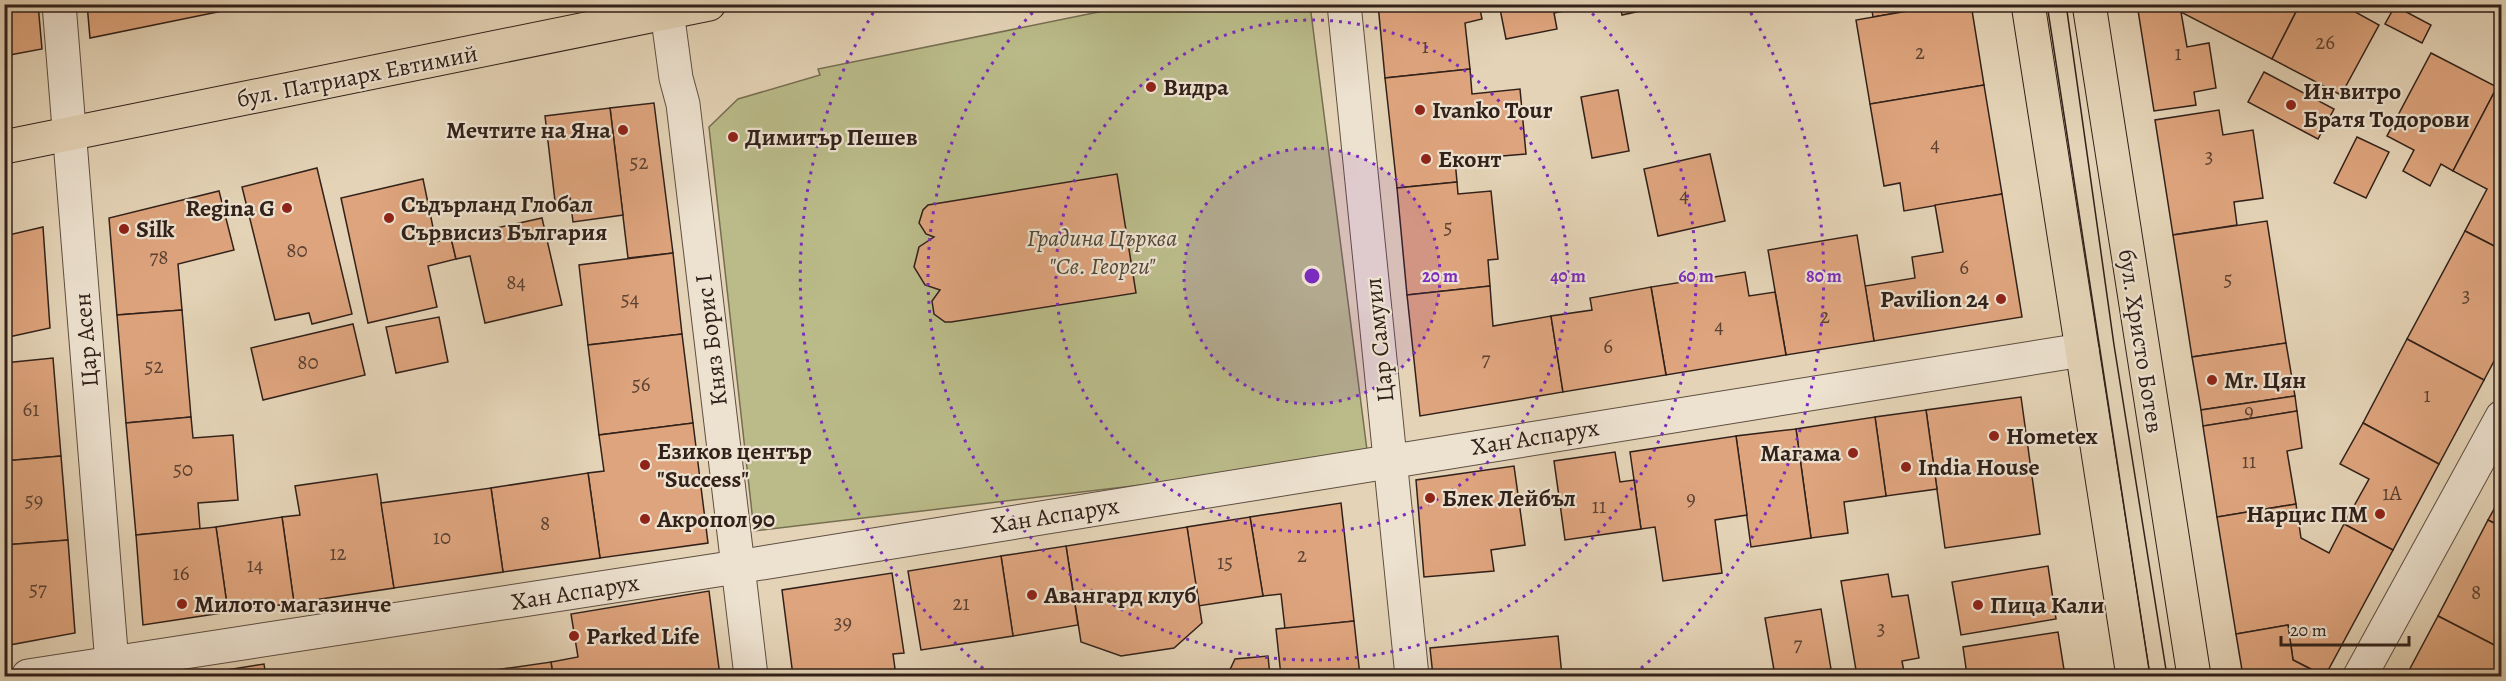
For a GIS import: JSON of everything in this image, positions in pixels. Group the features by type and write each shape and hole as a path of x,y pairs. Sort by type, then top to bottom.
{"main road":[{"name":"бул. Патриарх Евтимий","path":"4,147 666,9 709,4"},
{"path":"2028,4 2133,676"},
{"name":"бул. Христо Ботев","path":"2089,4 2194,676"}],"street":[{"name":"Цар Асен","path":"59,4 112,669"},
{"name":"Цар Самуил","path":"1344,4 1412,676"},
{"name":"Княз Борис I","path":"666,9 683,104 751,676"},
{"name":"Хан Аспарух","path":"28,676 112,669 1391,460 2082,350"},
{"path":"2360,676 2502,417"}],"green space":[{"name":"Градина Църква \"Св. Георги\"","path":"1133,5 1310,5 1368,458 754,531 709,127 738,99 820,75 818,69"}],"building":[{"path":"4,4 38,4 42,49 4,56"},
{"path":"87,4 246,4 247,6 90,38"},
{"path":"1378,4 1479,4 1482,19 1465,23 1470,69 1385,78"},
{"path":"1499,4 1584,4 1584,7 1554,13 1557,29 1506,39"},
{"path":"1620,4 1672,4 1622,15"},
{"path":"1871,4 1948,4 1873,17"},
{"path":"1948,4 1971,4 1984,85 1870,104 1856,20"},
{"path":"2137,4 2300,4 2272,59 2181,12 2187,47 2209,43 2216,88 2194,92 2196,105 2154,111"},
{"path":"2300,4 2341,4 2379,25 2341,95 2272,59"},
{"path":"2395,6 2431,25 2422,43 2385,24"},
{"path":"2431,53 2497,87 2453,171 2441,164 2430,186 2403,171 2414,150 2387,136"},
{"path":"1470,69 1472,94 1520,89 1526,154 1455,160 1457,182 1397,188 1385,78"},
{"name":"Ин витро Братя Тодорови","path":"2264,72 2334,109 2318,139 2248,102"},
{"path":"1984,85 2002,194 1904,211 1900,183 1884,186 1870,104"},
{"path":"2497,87 2502,89 2502,250 2465,231 2487,189 2453,171"},
{"path":"1618,90 1629,151 1592,158 1581,97"},
{"path":"654,103 673,253 628,258 610,108"},
{"path":"610,108 623,215 573,222 570,198 555,201 545,116"},
{"path":"2219,110 2223,135 2253,130 2263,198 2234,202 2237,225 2173,235 2155,120"},
{"path":"2357,137 2389,152 2366,198 2334,183"},
{"path":"1710,154 1725,221 1658,236 1644,169"},
{"path":"317,168 352,314 312,324 309,313 275,320 242,187"},
{"path":"1117,174 1136,293 951,322 945,322 934,314 932,301 940,290 925,285 914,267 919,247 934,237 926,234 919,223 923,210 928,205"},
{"path":"423,179 436,242 451,238 456,259 428,266 437,307 368,323 341,198"},
{"path":"1457,182 1458,194 1491,191 1498,259 1488,260 1490,286 1407,295 1397,188"},
{"path":"219,191 234,250 178,264 182,310 117,315 109,218"},
{"path":"2002,194 2022,317 1874,341 1865,286 1915,278 1912,257 1943,252 1935,205"},
{"path":"542,218 562,305 485,323 470,256 456,259 451,238"},
{"path":"2267,221 2286,343 2192,357 2173,235"},
{"path":"43,227 50,328 4,338 4,236"},
{"path":"2465,231 2502,250 2502,346 2484,380 2407,339"},
{"path":"1857,235 1874,341 1786,355 1768,250"},
{"path":"673,253 682,334 588,345 579,265"},
{"path":"1745,272 1749,296 1775,292 1786,355 1666,375 1651,287"},
{"path":"1490,286 1493,326 1551,316 1563,392 1420,416 1407,295"},
{"path":"1651,287 1666,375 1563,392 1551,316 1592,310 1590,298"},
{"path":"182,310 191,417 126,423 117,315"},
{"path":"439,317 448,362 396,373 386,327"},
{"path":"353,324 365,375 263,400 251,348"},
{"path":"682,334 693,423 599,435 588,345"},
{"path":"2407,339 2484,380 2439,464 2363,423"},
{"path":"2286,343 2295,396 2201,410 2192,357"},
{"path":"53,358 61,456 4,461 4,363"},
{"path":"2295,396 2297,411 2203,426 2201,410"},
{"path":"2021,397 2040,534 1945,548 1926,410"},
{"path":"1926,410 1937,489 1886,496 1875,417"},
{"path":"2297,411 2302,448 2287,451 2296,504 2217,517 2203,426"},
{"path":"191,417 193,438 233,435 238,500 198,503 200,529 136,535 126,423"},
{"path":"1875,417 1886,496 1844,502 1848,533 1811,538 1796,429"},
{"path":"693,423 708,543 600,558 588,473 604,471 599,435"},
{"path":"2363,423 2439,464 2393,550 2344,524 2369,479 2340,464"},
{"path":"1796,429 1811,538 1751,547 1736,436"},
{"path":"1736,436 1747,515 1715,520 1722,573 1663,581 1655,527 1641,529 1630,452"},
{"path":"1615,452 1620,482 1634,480 1641,529 1565,540 1554,461"},
{"path":"61,456 68,540 4,545 4,461"},
{"path":"1514,466 1525,545 1491,550 1494,571 1424,577 1416,480"},
{"path":"588,473 600,558 503,572 491,488"},
{"path":"377,474 394,588 294,603 282,517 300,515 295,486"},
{"path":"491,488 503,572 394,588 381,503"},
{"path":"2502,495 2502,527 2488,520"},
{"path":"1341,503 1354,621 1285,629 1281,594 1263,596 1250,517"},
{"path":"2296,504 2301,538 2329,553 2344,524 2393,550 2325,676 2293,660 2288,625 2236,634 2217,517"},
{"path":"282,517 294,603 228,612 216,527"},
{"path":"1250,517 1263,596 1198,606 1187,527"},
{"path":"2488,520 2502,527 2502,649 2438,616"},
{"path":"216,527 228,612 143,625 136,535"},
{"path":"1187,527 1202,623 1174,648 1121,656 1081,642 1066,546"},
{"path":"68,540 75,633 4,646 4,545"},
{"path":"1066,546 1078,625 1013,636 1001,556"},
{"path":"1001,556 1013,636 921,650 908,571"},
{"path":"2048,566 2056,619 1961,635 1952,582"},
{"path":"892,573 904,653 893,654 896,676 793,676 782,590"},
{"path":"1888,574 1892,597 1908,595 1919,658 1902,661 1904,672 1857,676 1841,581"},
{"path":"709,591 720,676 553,676 551,662 578,657 571,614"},
{"path":"1821,609 1831,669 1775,676 1765,618"},
{"path":"2438,616 2502,649 2502,676 2406,676"},
{"path":"1354,621 1360,676 1281,676 1276,629"},
{"path":"2288,625 2293,660 2324,676 2243,676 2236,634"},
{"path":"2058,632 2065,676 1957,676 1967,675 1963,647"},
{"path":"1558,636 1562,676 1433,676 1430,648"},
{"path":"1268,656 1270,676 1227,676 1235,659"},
{"path":"551,662 553,676 458,676 495,670"},
{"path":"264,664 266,676 189,676"}],"tram line":[{"path":"2047,4 2150,676"},
{"path":"2066,4 2114,345 2167,676"}],"place":[{"name":"Видра","path":"1151,87"},
{"name":"Ин витро Братя Тодорови","path":"2291,105"},
{"name":"Ivanko Tour","path":"1420,110"},
{"name":"Мечтите на Яна","path":"623,130"},
{"name":"Димитър Пешев","path":"733,137"},
{"name":"Еконт","path":"1426,159"},
{"name":"Regina G","path":"287,208"},
{"name":"Съдърланд Глобал Сървисиз България","path":"389,218"},
{"name":"Silk","path":"124,229"},
{"name":"Pavilion 24","path":"2001,299"},
{"name":"Mr. Цян","path":"2212,380"},
{"name":"Hometex","path":"1994,436"},
{"name":"Магама","path":"1853,453"},
{"name":"Езиков център \"Success\"","path":"645,465"},
{"name":"India House","path":"1906,467"},
{"name":"Блек Лейбъл","path":"1430,498"},
{"name":"Нарцис ПМ","path":"2380,514"},
{"name":"Акропол 90","path":"645,519"},
{"name":"Авангард клуб","path":"1032,595"},
{"name":"Милото магазинче","path":"182,604"},
{"name":"Пица Кали","path":"1978,605"},
{"name":"Parked Life","path":"574,636"}]}
